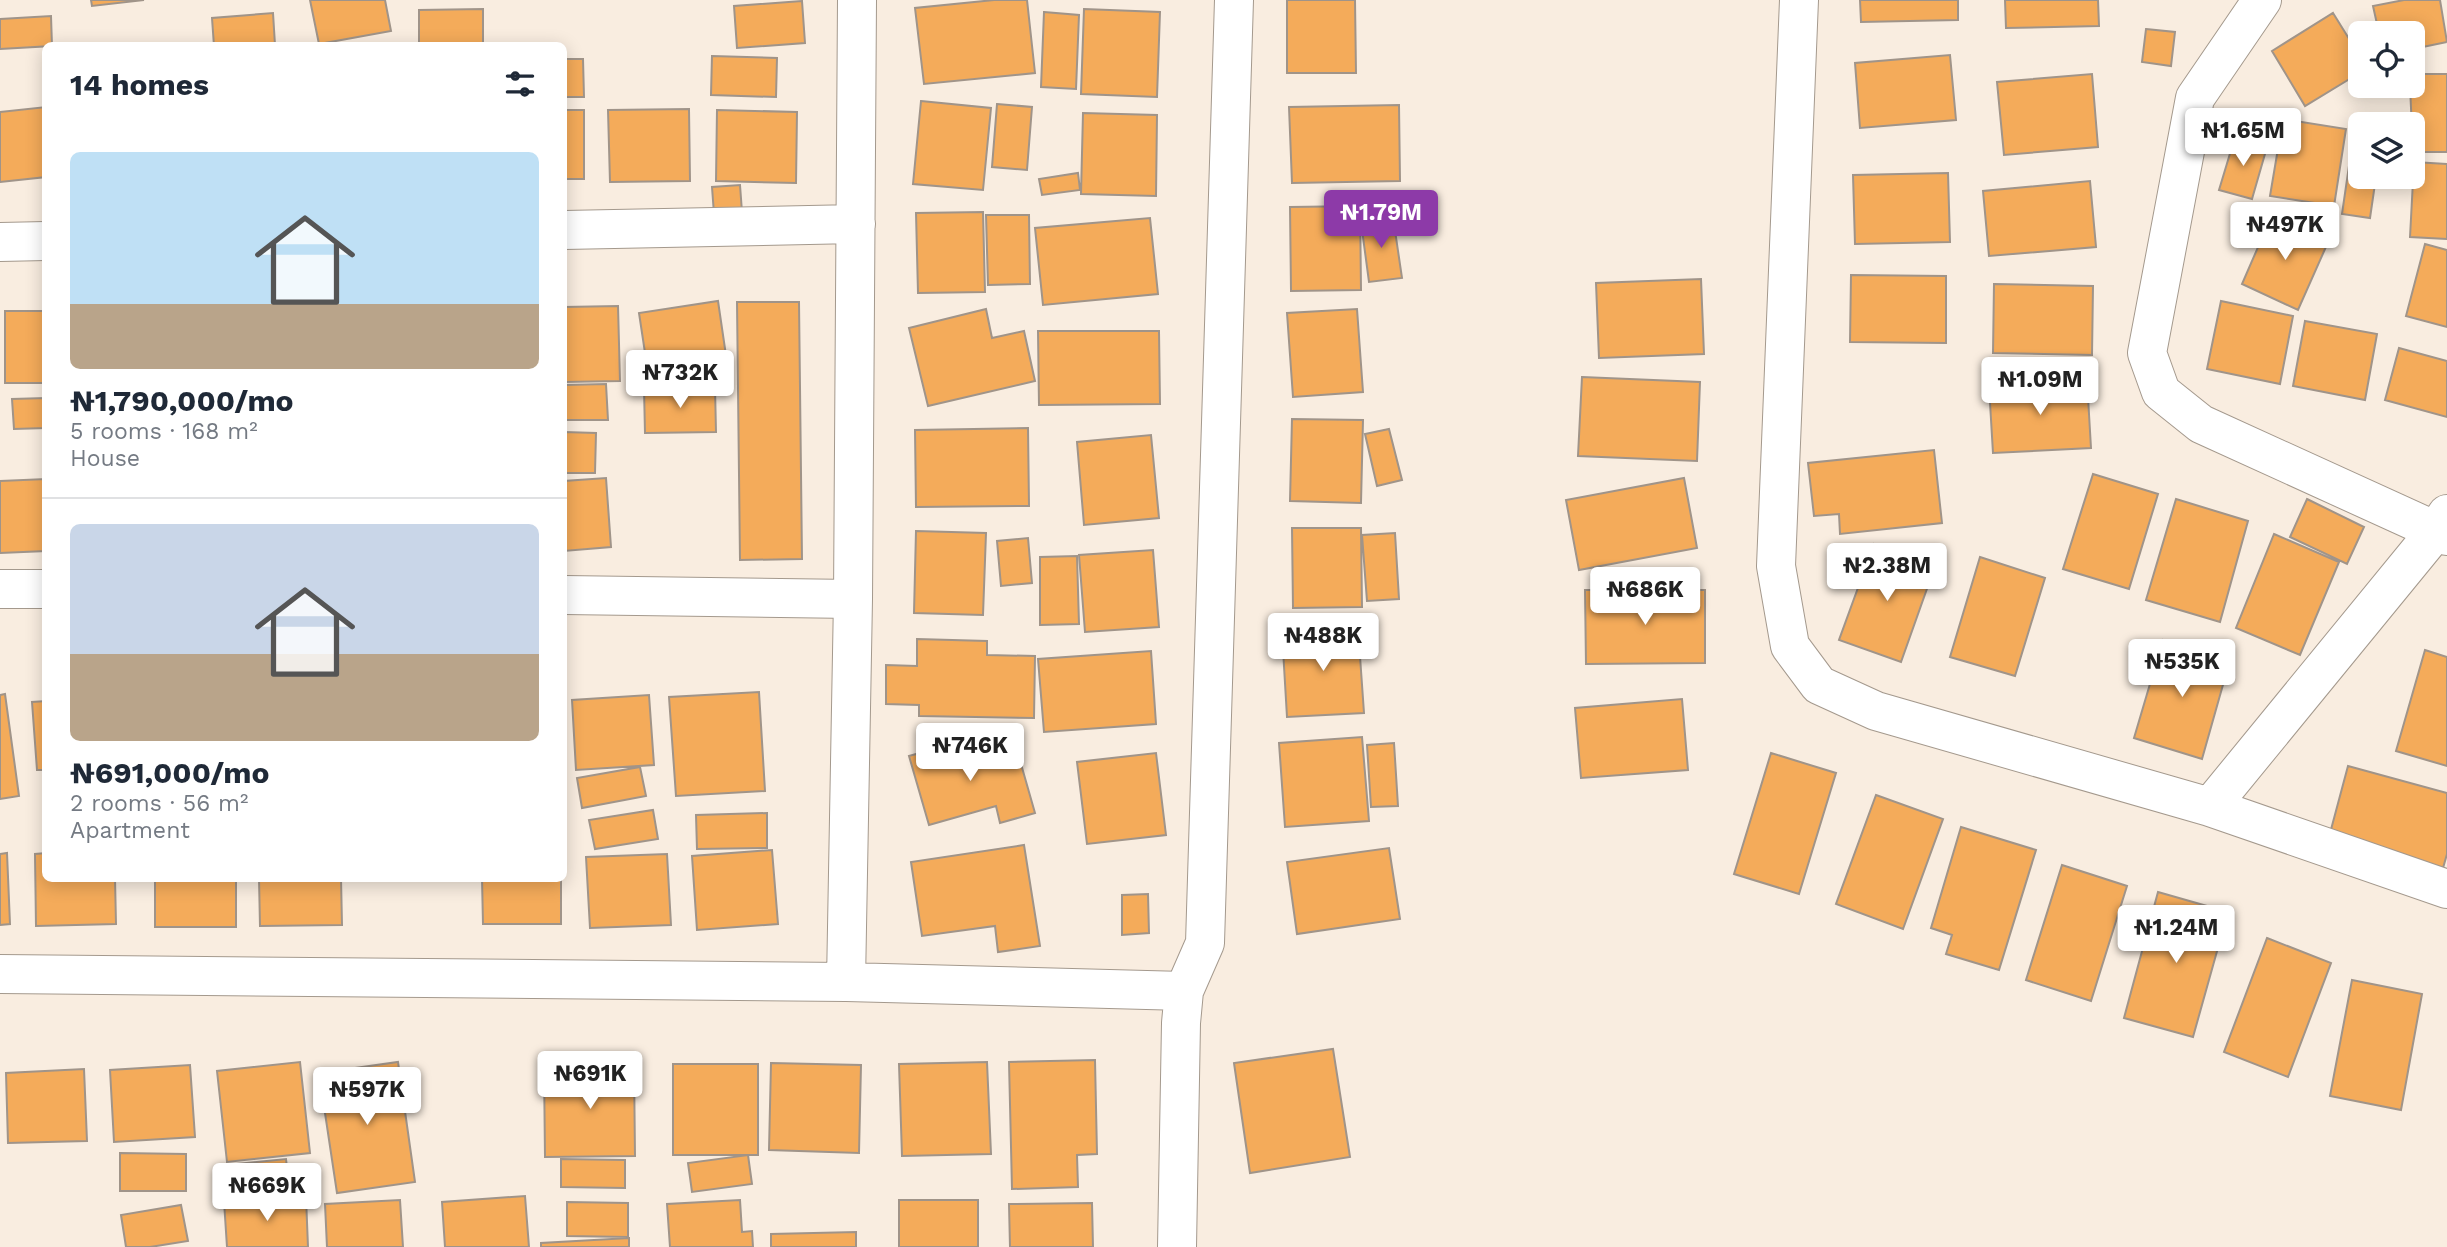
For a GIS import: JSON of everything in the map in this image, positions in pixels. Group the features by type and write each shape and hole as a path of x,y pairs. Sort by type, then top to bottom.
{"street":[{"path":"846,982 853,599 857,0"},
{"path":"1177,1247 1181,1023 1184,991 1205,943 1234,0"},
{"path":"1799,0 1776,566 1790,646 1819,685 1877,711 2210,807 2447,889"},
{"path":"2210,807 2443,527 2201,424 2161,392 2147,353 2195,98 2262,0"},
{"path":"567,230 856,223"},
{"path":"0,242 42,241"},
{"path":"0,589 42,589"},
{"path":"567,595 853,599"},
{"path":"0,974 846,982 1184,991"}],"building":[{"path":"91,0 144,0 92,6"},
{"path":"310,0 385,0 391,31 319,42"},
{"path":"994,0 1027,0 1035,73 924,84 915,8"},
{"path":"1287,0 1355,0 1356,73 1287,73"},
{"path":"1860,0 1958,0 1958,20 1861,22"},
{"path":"2005,0 2098,0 2099,26 2006,28"},
{"path":"2404,0 2440,0 2447,42 2425,47 2425,21 2376,21 2373,6"},
{"path":"802,1 805,43 737,48 734,6"},
{"path":"483,9 483,42 419,42 419,10"},
{"path":"1084,9 1160,12 1157,97 1081,94"},
{"path":"1044,12 1079,15 1076,89 1041,87"},
{"path":"273,13 275,42 214,42 212,18"},
{"path":"2333,13 2348,37 2348,80 2305,106 2272,51"},
{"path":"51,16 52,42 42,42 42,47 0,49 0,19"},
{"path":"2146,29 2175,32 2171,66 2142,62"},
{"path":"1950,55 1956,120 1860,128 1855,63"},
{"path":"712,56 777,58 776,97 711,95"},
{"path":"567,59 583,59 584,97 567,97"},
{"path":"2092,74 2098,147 2004,155 1997,82"},
{"path":"2425,74 2447,74 2447,152 2425,152 2425,112 2411,112 2411,98 2425,98"},
{"path":"921,101 991,108 983,190 913,184"},
{"path":"997,104 1032,107 1027,170 992,167"},
{"path":"1399,105 1400,181 1292,183 1289,107"},
{"path":"42,107 42,177 0,182 0,112"},
{"path":"689,109 690,181 610,182 608,110"},
{"path":"567,110 584,110 584,179 567,179"},
{"path":"717,110 797,112 796,183 716,181"},
{"path":"1083,113 1157,115 1156,196 1081,194"},
{"path":"2283,119 2346,129 2334,206 2270,196"},
{"path":"2235,137 2267,147 2252,199 2219,190"},
{"path":"2425,163 2447,164 2447,239 2410,237 2413,189 2425,189"},
{"path":"1078,173 1080,190 1042,195 1039,179"},
{"path":"1948,173 1950,242 1855,244 1853,175"},
{"path":"2348,173 2348,189 2374,189 2370,218 2342,214"},
{"path":"2090,181 2096,247 1989,256 1983,191"},
{"path":"740,185 742,212 714,214 712,187"},
{"path":"1360,206 1361,290 1291,291 1290,207"},
{"path":"983,212 985,292 918,293 916,213"},
{"path":"986,215 1029,215 1030,284 988,285"},
{"path":"2272,215 2329,240 2298,310 2242,284"},
{"path":"1393,217 1402,278 1369,282 1361,222"},
{"path":"1150,218 1158,294 1043,305 1035,228"},
{"path":"2425,244 2447,250 2447,327 2406,316"},
{"path":"1851,275 1946,276 1946,343 1850,342"},
{"path":"1701,279 1704,354 1599,358 1596,283"},
{"path":"1994,284 2093,286 2092,355 1993,353"},
{"path":"718,301 729,376 650,386 639,313"},
{"path":"2221,301 2293,316 2280,384 2207,369"},
{"path":"737,302 799,302 802,559 740,560"},
{"path":"618,306 620,381 567,382 567,307"},
{"path":"986,309 992,338 1024,331 1035,381 928,406 909,328"},
{"path":"1357,309 1363,392 1293,397 1287,313"},
{"path":"5,311 42,311 42,383 5,383"},
{"path":"2305,321 2377,334 2365,400 2293,386"},
{"path":"1038,331 1159,331 1160,404 1039,405"},
{"path":"2399,348 2447,361 2447,417 2385,400"},
{"path":"1582,377 1700,382 1697,461 1578,456"},
{"path":"2087,380 2091,448 1993,453 1989,386"},
{"path":"606,384 608,420 567,420 567,385"},
{"path":"715,387 716,432 645,433 644,388"},
{"path":"42,398 42,428 14,429 12,399"},
{"path":"1292,419 1363,420 1361,503 1290,501"},
{"path":"1028,428 1029,506 916,507 915,430"},
{"path":"1389,429 1402,480 1377,486 1365,434"},
{"path":"567,432 596,433 595,473 567,473"},
{"path":"1151,435 1159,518 1084,525 1077,442"},
{"path":"1934,450 1942,523 1840,534 1839,514 1814,516 1808,463"},
{"path":"2093,474 2158,494 2129,589 2063,569"},
{"path":"606,478 611,547 567,551 567,481"},
{"path":"1684,478 1697,548 1579,570 1566,500"},
{"path":"42,479 42,551 0,553 0,481"},
{"path":"2176,499 2248,521 2220,622 2146,600"},
{"path":"2307,499 2364,527 2347,564 2290,537"},
{"path":"1292,528 1361,528 1362,607 1293,608"},
{"path":"916,531 986,533 983,615 914,613"},
{"path":"1395,533 1399,599 1367,601 1362,535"},
{"path":"2274,534 2339,562 2300,655 2236,628"},
{"path":"1028,538 1032,583 1001,586 997,541"},
{"path":"1874,544 1935,566 1901,662 1839,640"},
{"path":"1153,550 1159,627 1085,632 1079,555"},
{"path":"1077,556 1079,624 1040,625 1040,557"},
{"path":"1980,557 2045,578 2015,676 1950,657"},
{"path":"1585,590 1705,590 1705,663 1586,664"},
{"path":"1358,628 1364,713 1287,717 1282,632"},
{"path":"917,639 987,641 987,655 1035,656 1034,718 919,716 919,705 886,704 886,665 917,666"},
{"path":"2163,640 2230,660 2202,759 2134,738"},
{"path":"2425,650 2447,657 2447,766 2396,751"},
{"path":"1151,651 1156,724 1044,732 1038,659"},
{"path":"759,692 765,791 676,796 669,697"},
{"path":"5,694 19,796 0,799 0,695"},
{"path":"649,695 654,765 576,770 572,700"},
{"path":"1682,699 1688,770 1581,778 1575,708"},
{"path":"42,701 42,770 37,770 32,702"},
{"path":"981,736 989,766 1019,757 1035,813 1000,823 996,806 929,825 909,756"},
{"path":"1362,737 1369,821 1285,827 1279,743"},
{"path":"1394,743 1398,806 1371,807 1367,745"},
{"path":"1156,753 1166,835 1087,844 1077,762"},
{"path":"1771,753 1836,773 1799,894 1734,874"},
{"path":"2348,766 2447,793 2447,854 2443,868 2329,837"},
{"path":"640,767 646,796 582,808 577,778"},
{"path":"1876,795 1943,819 1903,929 1836,904"},
{"path":"653,810 658,839 595,849 589,820"},
{"path":"767,813 767,848 697,849 696,815"},
{"path":"1961,827 2036,850 1999,970 1946,954 1952,935 1931,928"},
{"path":"1024,845 1040,946 998,952 995,926 922,936 911,862"},
{"path":"1389,848 1400,919 1297,934 1287,862"},
{"path":"772,850 778,924 697,930 692,856"},
{"path":"7,853 10,924 0,925 0,854"},
{"path":"42,853 42,882 115,882 116,924 36,926 35,854"},
{"path":"667,854 671,925 590,928 586,857"},
{"path":"2062,865 2127,886 2091,1001 2026,980"},
{"path":"155,882 236,882 236,927 155,927"},
{"path":"259,882 341,882 342,925 260,926"},
{"path":"482,882 561,882 561,924 483,924"},
{"path":"2158,892 2228,912 2193,1037 2124,1018"},
{"path":"1148,894 1149,933 1122,935 1122,895"},
{"path":"2267,938 2331,963 2288,1077 2224,1052"},
{"path":"2352,980 2422,994 2401,1110 2330,1096"},
{"path":"1333,1049 1350,1157 1250,1173 1234,1063"},
{"path":"1095,1060 1097,1154 1077,1155 1078,1187 1012,1189 1009,1062"},
{"path":"300,1062 310,1153 227,1162 217,1071"},
{"path":"398,1062 415,1182 337,1193 319,1073"},
{"path":"987,1062 991,1154 902,1156 899,1064"},
{"path":"771,1063 861,1065 859,1153 769,1150"},
{"path":"673,1064 758,1064 758,1155 673,1155"},
{"path":"190,1065 195,1137 114,1142 110,1070"},
{"path":"634,1065 635,1156 545,1157 544,1066"},
{"path":"84,1069 87,1141 8,1143 6,1073"},
{"path":"120,1153 186,1154 186,1191 120,1191"},
{"path":"748,1155 752,1184 692,1192 688,1163"},
{"path":"286,1159 290,1193 232,1198 228,1165"},
{"path":"561,1159 625,1160 625,1188 561,1187"},
{"path":"525,1196 529,1247 445,1247 442,1202"},
{"path":"306,1197 308,1247 227,1247 224,1201"},
{"path":"400,1200 403,1247 327,1247 325,1204"},
{"path":"740,1200 742,1232 752,1231 753,1247 670,1247 667,1204"},
{"path":"899,1200 978,1200 978,1247 899,1247"},
{"path":"567,1202 628,1203 628,1237 567,1236"},
{"path":"1092,1203 1093,1247 1010,1247 1009,1204"},
{"path":"181,1205 188,1241 150,1247 126,1247 121,1215"},
{"path":"856,1232 856,1247 771,1247 771,1234"},
{"path":"629,1238 629,1247 541,1247 541,1243"}]}
